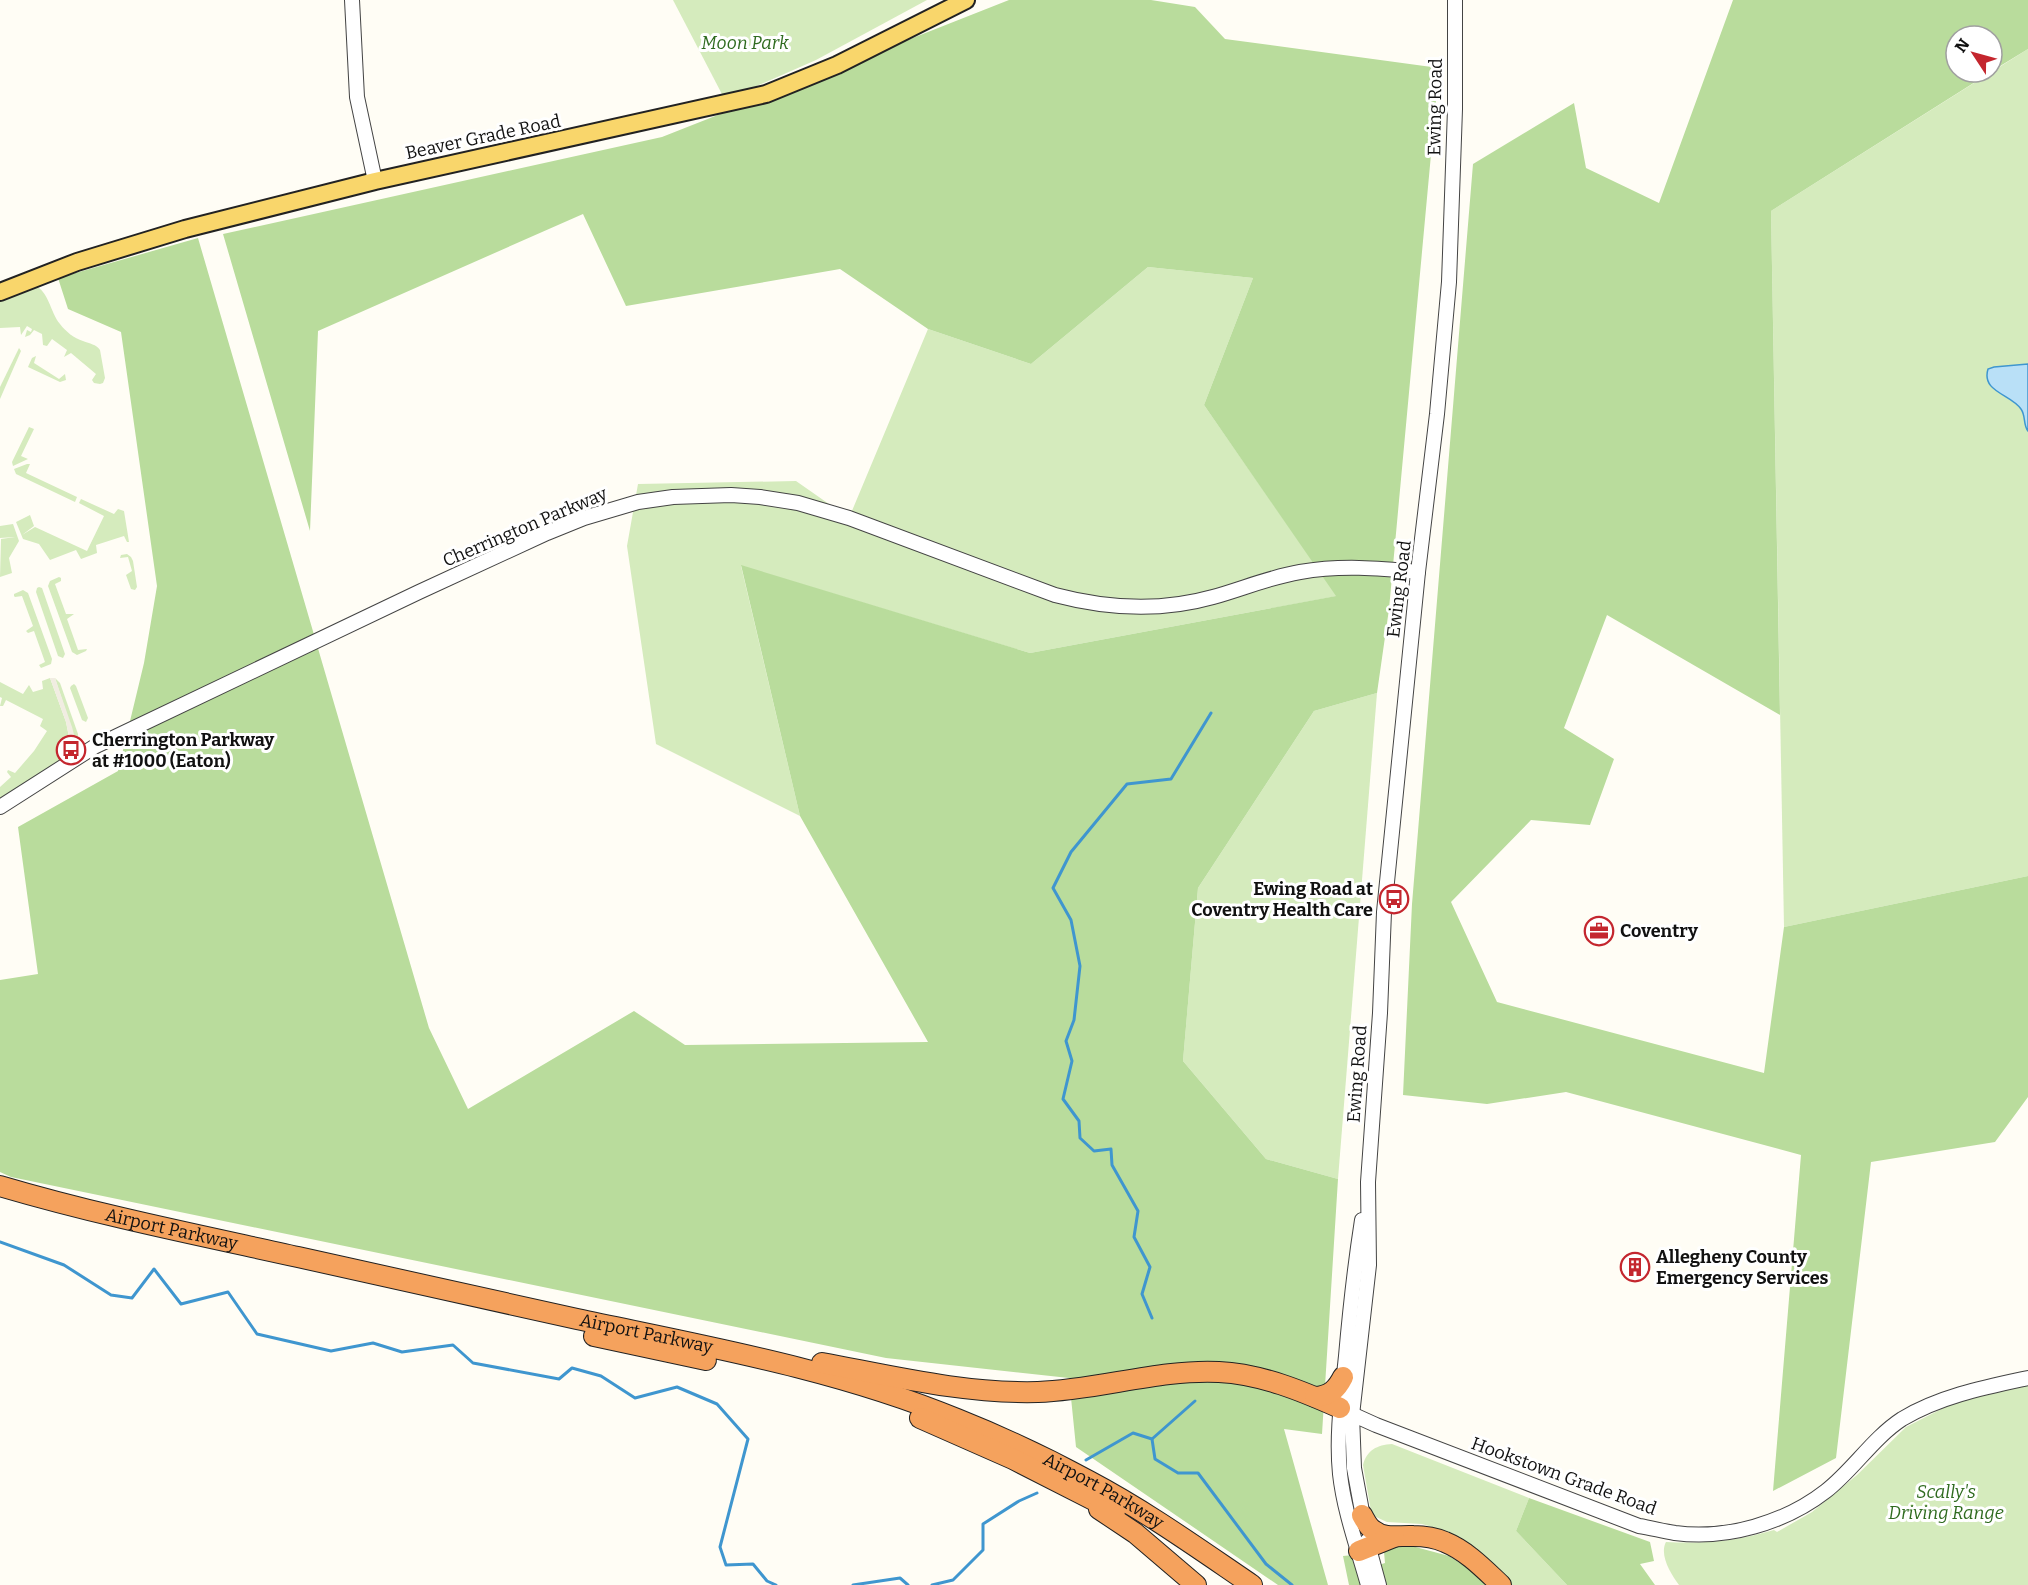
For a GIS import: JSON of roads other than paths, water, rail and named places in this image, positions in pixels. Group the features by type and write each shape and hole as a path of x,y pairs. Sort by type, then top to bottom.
{"highway":[{"name":"Airport Parkway","path":"0,1186 54,1202 147,1224 648,1333 820,1374 888,1394 955,1418 1016,1444 1092,1482 1175,1532 1252,1585"},
{"name":"Airport Parkway","path":"0,1199 120,1231 739,1368 880,1404 923,1420 1103,1503 1148,1529 1231,1585"},
{"path":"648,1333 714,1342 945,1385 1017,1391 1065,1391 1175,1373 1221,1372 1268,1380 1346,1411"},
{"path":"1315,1397 1330,1393 1343,1377"},
{"path":"1049,1477 1135,1533 1196,1585"},
{"path":"1362,1515 1373,1531 1394,1537 1422,1536 1445,1542 1474,1560 1501,1585"},
{"path":"1366,1559 1394,1537"}],"main road":[{"name":"Beaver Grade Road","path":"0,292 105,252 185,229 375,181 766,94 837,65 966,0"}],"street":[{"path":"352,0 357,98 375,181"},
{"name":"Ewing Road","path":"1380,1585 1366,1559 1347,1511 1340,1476 1339,1447 1369,1265 1368,1182 1380,1013 1384,912 1449,282 1455,109 1455,0"},
{"name":"Cherrington Parkway","path":"0,807 94,747 418,592 565,525 652,499 731,495 798,503 849,518 1055,595 1115,607 1151,608 1180,605 1279,576 1329,568 1350,567 1418,572"},
{"name":"Ewing Road","path":"1368,1182 1355,1262 1343,1377 1362,1515 1368,1585"},
{"name":"Hookstown Grade Road","path":"1346,1411 1376,1425 1639,1526 1676,1533 1725,1533 1769,1523 1795,1511 1826,1491 1900,1421 1928,1405 2028,1378"}],"water":[{"path":"2028,364 2028,431 2021,409 1993,388 1987,377 1988,369 1994,367"}],"waterway":[{"path":"1152,1318 1142,1294 1150,1267 1134,1237 1138,1211 1112,1165 1111,1149 1094,1151 1080,1138 1079,1121 1063,1099 1072,1061 1066,1041 1074,1020 1080,966 1071,920 1053,888 1071,852 1127,784 1171,779 1211,713"},
{"path":"0,1242 64,1265 111,1295 132,1298 154,1269 181,1304 228,1292 257,1334 331,1351 373,1343 402,1352 453,1345 473,1363 559,1379 572,1368 601,1376 635,1398 677,1387 717,1404 748,1439 720,1547 726,1565 753,1564 767,1581 776,1585"},
{"path":"1152,1439 1195,1401"},
{"path":"1086,1460 1133,1433 1152,1439 1155,1459 1178,1473 1198,1473 1266,1564 1292,1585"},
{"path":"932,1585 953,1580 983,1550 983,1524 1019,1501 1037,1493"},
{"path":"853,1585 900,1578 908,1585"}],"place":[{"name":"Cherrington Parkway at #1000 (Eaton)","path":"71,750"},
{"name":"Ewing Road at Coventry Health Care","path":"1394,899"},
{"name":"Coventry","path":"1599,931"},
{"name":"Allegheny County Emergency Services","path":"1635,1267"}],"park label":[{"name":"Moon Park","path":"745,43"},
{"name":"Scally's Driving Range","path":"1946,1502"}]}
